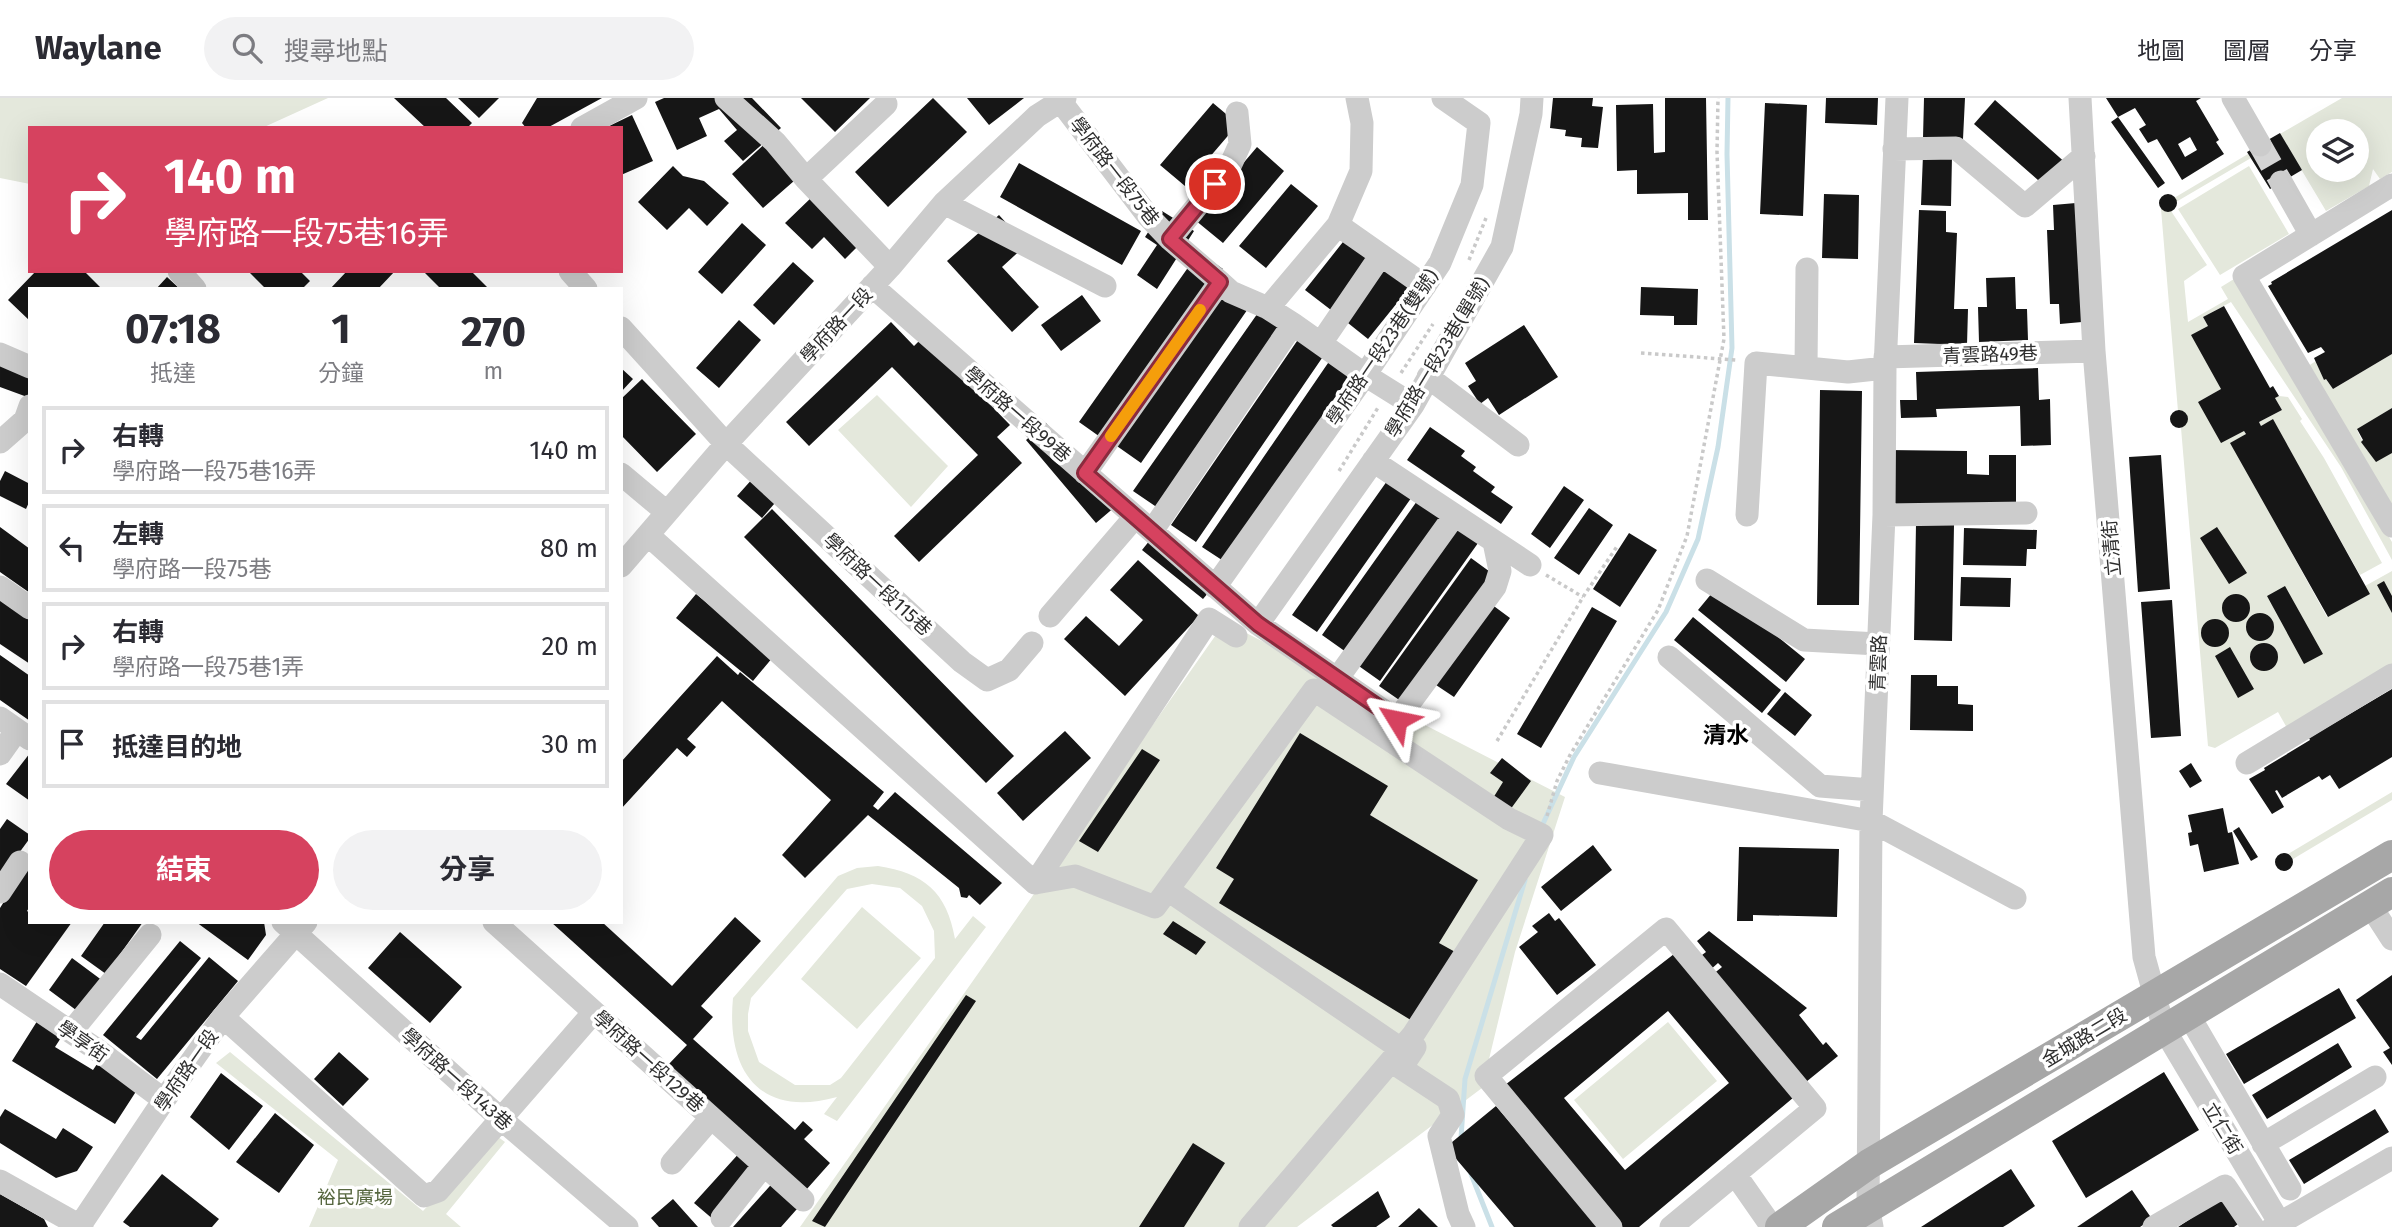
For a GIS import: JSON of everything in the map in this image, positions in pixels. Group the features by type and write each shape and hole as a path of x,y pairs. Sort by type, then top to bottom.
{"main road":[{"name":"金城路二段","path":"1780,1227 1869,1164 2392,855"},
{"name":"金城路二段","path":"1837,1227 1870,1217 2176,1021 2381,899"}],"street":[{"path":"586,126 636,98"},
{"path":"726,98 775,142 806,179 890,267"},
{"path":"1268,308 1338,225 1361,171 1362,123 1357,98"},
{"name":"學府路一段23巷(雙號)","path":"1214,587 1366,375 1440,263 1472,185 1479,123 1443,98"},
{"name":"學府路一段23巷(單號)","path":"1258,624 1413,405 1502,247 1531,114 1532,98"},
{"name":"青雲路","path":"1870,1217 1871,821 1884,514 1885,363 1897,98"},
{"name":"立清街","path":"2080,98 2094,351 2144,957 2154,996 2176,1021"},
{"path":"2233,98 2260,145"},
{"name":"學府路一段","path":"623,564 726,444 873,286 944,203 1037,116 1061,99"},
{"name":"學府路一段75巷","path":"1061,99 1148,216 1170,239 1231,292 1268,308 1413,405"},
{"path":"806,179 886,104"},
{"path":"1170,239 1230,166 1240,144 1237,113"},
{"path":"1894,149 1956,148 2025,206 2084,156"},
{"path":"2281,183 2311,235"},
{"path":"2392,186 2244,276 2392,526"},
{"path":"944,203 1105,286"},
{"path":"1338,225 1425,286"},
{"path":"1321,344 1381,255"},
{"path":"1806,368 1807,269"},
{"path":"181,273 193,287"},
{"path":"572,273 584,287"},
{"path":"1085,473 1220,282"},
{"name":"學府路一段99巷","path":"873,286 1258,624 1397,720 1495,587 1500,571 1494,542"},
{"path":"1050,616 1143,524 1293,324"},
{"path":"623,330 726,444"},
{"name":"青雲路49巷","path":"1756,363 1848,372 1885,363 2094,351"},
{"path":"0,354 28,366"},
{"path":"1747,515 1756,363"},
{"path":"1428,377 1518,445"},
{"path":"0,442 25,421 28,412"},
{"name":"學府路一段115巷","path":"726,444 962,662 987,680 1009,670 1032,643"},
{"path":"1373,461 1530,565"},
{"path":"623,476 664,510"},
{"path":"1884,514 2026,513"},
{"path":"1337,679 1454,516"},
{"path":"648,535 1035,883"},
{"path":"1707,580 1804,640 1878,644"},
{"path":"0,587 28,607"},
{"path":"1035,883 1209,619 1236,636"},
{"path":"1669,657 1820,786 1872,790"},
{"path":"2247,762 2392,675"},
{"path":"1035,883 1075,876 1155,907 1314,690 1509,819 1542,835 1413,1035 1250,1227"},
{"path":"0,754 16,729"},
{"path":"1600,773 1871,821 2015,898"},
{"path":"0,892 20,862"},
{"path":"1168,890 1401,1049"},
{"path":"2381,899 2392,939"},
{"name":"學府路一段129巷","path":"496,924 803,1200"},
{"name":"學府路一段","path":"80,1226 223,1017 295,926"},
{"name":"學府路一段143巷","path":"295,926 500,1118 622,1225"},
{"path":"1611,1227 1486,1076 1666,929 1815,1108 1671,1227"},
{"path":"71,1032 150,935"},
{"name":"學享街","path":"0,984 164,1100"},
{"path":"223,1017 425,1196 438,1191 594,1012"},
{"path":"2176,1021 2263,1144 2290,1189"},
{"name":"立仁街","path":"2176,1021 2278,1226"},
{"path":"1433,1022 1401,1068 1448,1099 1452,1107 1453,1115 1439,1136 1458,1214 1464,1227"},
{"path":"2263,1144 2375,1077"},
{"path":"672,1163 711,1118"},
{"path":"2278,1226 2392,1158"},
{"path":"722,1217 764,1165"},
{"path":"1735,1174 1772,1227"},
{"path":"0,1181 80,1226"},
{"path":"2154,1227 2225,1186 2253,1227"}],"path":[{"path":"1542,835 1557,781 1658,610 1687,536 1724,339 1717,152 1718,98"},
{"path":"1467,267 1487,215"},
{"path":"1395,382 1440,314"},
{"path":"1641,353 1756,363"},
{"path":"1337,474 1380,405"},
{"path":"1497,741 1583,597 1618,545"},
{"path":"1530,565 1583,597"}],"green space":[{"path":"0,98 328,98 266,126 28,126 28,184 0,178"},
{"path":"2342,98 2392,98 2392,172 2380,179 2373,169 2369,186 2326,211 2309,182 2369,182 2369,119 2306,119 2306,178 2280,134"},
{"path":"2248,154 2251,158 2176,202 2174,198"},
{"path":"2249,166 2289,234 2220,275 2178,209"},
{"path":"2161,209 2171,211 2207,265 2184,281 2188,322 2228,299 2221,287 2234,279 2392,542 2392,560 2341,467 2231,302 2203,317 2208,326 2221,389 2198,402 2246,434 2231,443 2327,617 2370,594 2365,586 2392,571 2392,665 2287,728 2278,712 2215,748 2208,746 2181,428 2187,422 2186,413 2178,411"},
{"path":"2392,354 2392,408 2357,430 2367,451 2392,453 2392,513 2305,368 2316,361 2324,380 2326,379 2333,389"},
{"path":"877,395 948,466 911,507 838,430"},
{"path":"2288,397 2302,419 2300,421 2324,458 2382,563 2360,575 2273,420 2261,426 2259,422 2282,410 2275,398"},
{"path":"1225,622 1565,797 1515,952 1482,1088 1297,1227 800,1227"},
{"path":"2392,792 2392,800 2293,859 2288,854"},
{"path":"878,866 894,869 920,880 939,897 946,909 955,939 973,916 986,927 837,1121 824,1114 837,1097 810,1102 787,1101 768,1094 753,1083 742,1067 735,1047 733,998 838,876 857,868","holes":["872,884 900,888 922,906 934,931 935,958 841,1078 830,1085 795,1085 759,1062 748,1031 751,998 847,889"]},
{"path":"862,907 921,958 857,1029 801,979"},
{"path":"1668,1022 1717,1081 1623,1159 1574,1100"},
{"name":"裕民廣場","path":"230,1052 423,1211 494,1134 505,1142 446,1214 461,1227 309,1227 338,1160 216,1063"}],"building":[{"path":"394,98 446,98 472,123 469,126 424,126"},
{"path":"458,98 499,98 479,118"},
{"path":"537,98 602,98 551,126 524,126 522,123"},
{"path":"664,98 752,98 781,128 743,161 724,141 737,130 719,109 699,118 707,136 677,150 655,102"},
{"path":"801,98 870,98 835,132"},
{"path":"933,98 967,132 888,207 855,172"},
{"path":"967,98 1024,98 989,125"},
{"path":"1553,98 1593,98 1592,106 1603,107 1598,148 1581,147 1582,138 1565,136 1566,130 1550,128"},
{"path":"1665,98 1706,98 1708,220 1688,220 1688,193 1637,194 1637,170 1617,171 1616,105 1653,104 1654,153 1665,152"},
{"path":"1826,98 1878,98 1877,125 1825,123"},
{"path":"1924,98 1965,98 1963,139 1923,138"},
{"path":"2106,98 2201,98 2196,101 2219,140 2216,142 2224,154 2182,180 2157,139 2148,143 2139,129 2146,125 2135,108 2118,117","holes":["2190,137 2197,150 2185,157 2178,144"]},
{"path":"1995,100 2068,165 2047,188 1974,124"},
{"path":"1213,103 1238,124 1185,186 1160,165"},
{"path":"1765,103 1807,105 1803,216 1760,214"},
{"path":"632,115 653,161 623,174 623,126 609,126"},
{"path":"2118,117 2165,183 2158,188 2111,122"},
{"path":"2280,133 2302,170 2270,189 2247,152"},
{"path":"770,139 802,174 763,208 732,174"},
{"path":"1257,147 1284,171 1223,243 1195,220"},
{"path":"1923,155 1952,156 1951,206 1921,205"},
{"path":"1019,163 1141,231 1122,265 1000,197"},
{"path":"673,166 683,176 704,181 729,203 707,226 689,208 667,230 638,202"},
{"path":"1291,184 1318,206 1266,268 1239,246"},
{"path":"1824,194 1859,195 1858,259 1822,258"},
{"path":"2168,194 2174,197 2177,203 2174,209 2168,212 2162,209 2159,203 2162,197"},
{"path":"814,195 862,242 845,259 824,237 812,249 785,223"},
{"path":"2076,203 2082,322 2060,324 2059,304 2050,304 2047,230 2054,230 2053,205"},
{"path":"1919,210 1946,211 1946,232 1957,233 1954,309 1968,309 1967,345 1914,343"},
{"path":"2392,210 2392,354 2333,389 2326,379 2324,380 2314,358 2325,352 2321,347 2308,353 2268,286"},
{"path":"1162,211 1194,231 1157,289 1137,275 1157,245 1145,237"},
{"path":"999,215 1026,245 1002,267 1039,307 1012,332 947,261"},
{"path":"742,223 766,245 722,294 698,272"},
{"path":"1354,228 1379,247 1331,310 1305,290"},
{"path":"1199,252 1223,269 1103,439 1079,422"},
{"path":"1393,257 1418,277 1368,339 1343,319"},
{"path":"793,262 814,281 774,325 753,305"},
{"path":"34,273 86,273 100,287 28,287 28,319 8,300"},
{"path":"250,273 302,273 310,281 304,287 264,287"},
{"path":"345,273 393,273 380,287 332,287"},
{"path":"425,273 473,273 487,287 439,287"},
{"path":"167,277 178,287 158,287"},
{"path":"2015,277 2016,309 2027,309 2028,340 1979,342 1978,307 1987,307 1986,278"},
{"path":"1225,285 1252,303 1141,463 1114,444"},
{"path":"1641,287 1698,289 1697,325 1674,325 1674,316 1640,315"},
{"path":"1082,295 1101,321 1061,351 1041,325"},
{"path":"1267,300 1292,318 1158,508 1133,491"},
{"path":"2224,306 2270,388 2273,386 2279,396 2275,398 2282,410 2259,422 2261,426 2273,419 2370,594 2328,617 2230,443 2246,434 2244,431 2221,443 2198,402 2221,389 2191,335 2208,326 2203,317"},
{"path":"739,320 761,340 719,388 696,368"},
{"path":"891,322 914,346 924,336 1010,425 997,437 1022,463 919,562 894,536 978,455 892,367 809,446 786,422"},
{"path":"1308,325 1333,342 1196,542 1171,525"},
{"path":"1524,325 1558,377 1499,415 1488,398 1480,404 1468,386 1476,381 1465,363"},
{"path":"1339,347 1365,364 1228,564 1202,547"},
{"path":"0,351 28,361 28,397 0,387"},
{"path":"2038,368 2039,400 2050,399 2051,445 2021,446 2020,406 1936,409 1937,417 1901,418 1900,400 1917,400 1916,372"},
{"path":"623,370 633,379 623,390"},
{"path":"642,379 696,434 657,472 623,437 623,397"},
{"path":"1820,390 1862,391 1859,605 1817,605"},
{"path":"2392,408 2392,453 2376,462 2361,442 2363,440 2357,429"},
{"path":"2179,410 2185,413 2188,419 2185,425 2179,428 2173,425 2170,419 2173,413"},
{"path":"1046,423 1116,506 1096,523 1026,440"},
{"path":"1430,427 1465,451 1461,456 1476,467 1473,471 1495,487 1491,492 1513,507 1501,524 1407,460"},
{"path":"1887,450 1967,451 1967,474 1989,475 1989,455 2016,455 2016,511 1886,510"},
{"path":"2161,455 2170,589 2138,592 2129,457"},
{"path":"763,467 787,489 762,518 737,496"},
{"path":"1397,467 1421,484 1317,632 1292,615"},
{"path":"5,471 28,483 26,509 0,496 0,481"},
{"path":"1564,486 1584,500 1550,548 1531,534"},
{"path":"1427,487 1450,504 1346,652 1322,635"},
{"path":"1589,508 1613,525 1579,575 1554,558"},
{"path":"772,509 1014,756 986,783 744,537"},
{"path":"1464,512 1488,529 1380,681 1356,664"},
{"path":"1916,524 1954,525 1952,641 1914,640"},
{"path":"0,527 28,548 28,592 0,572"},
{"path":"2217,527 2247,573 2229,584 2200,538"},
{"path":"1964,528 2037,530 2036,549 2027,549 2026,566 1963,565"},
{"path":"1158,530 1220,579 1203,599 1142,550"},
{"path":"1629,533 1657,550 1620,607 1593,589"},
{"path":"1471,558 1497,577 1405,704 1379,686"},
{"path":"1138,560 1199,616 1125,696 1064,639 1086,616 1119,646 1143,620 1110,590"},
{"path":"1961,577 2011,578 2010,607 1960,606"},
{"path":"2384,581 2392,596 2392,613 2377,585"},
{"path":"2285,586 2323,654 2304,664 2267,596"},
{"path":"1717,587 1805,659 1786,682 1698,610"},
{"path":"696,594 773,657 753,681 676,618"},
{"path":"2236,594 2246,598 2250,608 2246,618 2236,622 2226,618 2222,608 2226,598"},
{"path":"0,599 28,619 28,663 0,644"},
{"path":"2172,600 2181,736 2151,738 2141,602"},
{"path":"1487,601 1510,618 1454,697 1430,681"},
{"path":"1592,607 1617,621 1541,748 1517,734"},
{"path":"2260,613 2270,617 2274,627 2270,637 2260,641 2250,637 2246,627 2250,617"},
{"path":"1693,617 1781,690 1762,713 1674,640"},
{"path":"2215,619 2225,623 2229,633 2225,643 2215,647 2205,643 2201,633 2205,623"},
{"path":"2264,643 2274,647 2278,657 2274,667 2264,671 2254,667 2250,657 2254,647"},
{"path":"2230,647 2254,689 2238,698 2215,656"},
{"path":"0,655 28,675 28,720 0,700"},
{"path":"717,656 738,675 740,672 884,792 873,806 878,810 895,792 1002,883 980,905 969,895 967,898 961,897 959,888 868,815 805,878 782,855 831,800 722,701 687,739 696,747 687,757 677,748 623,807 623,760"},
{"path":"1911,675 1937,675 1937,686 1958,686 1958,704 1973,705 1973,731 1910,730"},
{"path":"2392,689 2392,757 2339,789 2330,775 2322,780 2319,776 2282,798 2277,790 2275,791 2284,807 2272,814 2249,779 2310,740 2309,738"},
{"path":"1785,692 1812,715 1795,736 1767,714"},
{"path":"1065,731 1091,758 1023,821 997,793"},
{"path":"1300,733 1388,786 1370,815 1478,880 1439,943 1457,953 1414,1022 1219,903 1234,879 1216,868"},
{"path":"1142,749 1160,760 1098,852 1079,841"},
{"path":"28,756 28,800 6,784"},
{"path":"1502,758 1531,781 1507,814 1490,803 1503,782 1490,773"},
{"path":"2191,763 2202,781 2190,788 2179,771"},
{"path":"2223,808 2239,864 2204,872 2198,844 2190,846 2188,833 2192,832 2188,815"},
{"path":"7,819 28,834 28,841 0,879 0,829"},
{"path":"2239,827 2258,857 2251,861 2233,831"},
{"path":"1593,845 1612,870 1561,911 1541,887"},
{"path":"1739,847 1839,849 1837,917 1753,915 1753,921 1737,921"},
{"path":"2284,853 2290,856 2293,862 2290,868 2284,871 2278,868 2275,862 2278,856"},
{"path":"28,863 28,924 71,924 26,986 0,969 0,908"},
{"path":"1549,913 1555,921 1559,918 1596,965 1557,995 1519,947 1538,932 1532,926"},
{"path":"735,917 761,941 701,1006 713,1017 693,1039 795,1130 803,1121 813,1130 804,1139 830,1163 806,1190 668,1065 687,1045 553,924 604,924 672,986"},
{"path":"1173,921 1206,942 1196,955 1163,934"},
{"path":"104,924 142,924 106,974 81,956"},
{"path":"199,924 264,924 266,935 248,960"},
{"path":"1709,931 1807,1008 1799,1015 1823,1045 1826,1042 1838,1056 1806,1082 1712,975 1722,967 1718,963 1709,971 1698,958 1706,952 1697,941"},
{"path":"400,932 462,987 430,1023 368,968"},
{"path":"180,941 201,958 136,1037 141,1040 209,957 238,981 157,1079 103,1035"},
{"path":"1674,954 1800,1092 1639,1227 1616,1227 1505,1085","holes":["1668,1011 1729,1083 1625,1170 1564,1098"]},
{"path":"72,958 103,981 80,1013 49,990"},
{"path":"2392,975 2392,1065 2383,1052 2390,1048 2356,1000"},
{"path":"2339,988 2356,1018 2244,1084 2226,1054"},
{"path":"966,995 976,1001 825,1227 812,1221"},
{"path":"41,1015 66,1030 55,1047 93,1070 99,1061 136,1087 115,1124 12,1061"},
{"path":"2338,1043 2352,1067 2267,1119 2252,1095"},
{"path":"339,1052 369,1079 343,1106 314,1079"},
{"path":"2164,1072 2199,1130 2086,1198 2052,1141"},
{"path":"221,1073 263,1106 229,1150 190,1117"},
{"path":"1496,1106 1599,1227 1514,1227 1446,1147"},
{"path":"5,1109 56,1139 63,1128 93,1147 77,1171 56,1178 0,1143 0,1117"},
{"path":"2375,1109 2389,1132 2304,1184 2289,1160"},
{"path":"275,1113 314,1145 279,1193 236,1162"},
{"path":"1193,1143 1225,1163 1184,1227 1139,1227"},
{"path":"742,1150 769,1173 721,1226 694,1203"},
{"path":"2011,1169 2035,1206 2008,1224 2003,1227 1921,1227"},
{"path":"162,1174 219,1219 212,1227 130,1227 123,1222"},
{"path":"778,1177 804,1201 781,1227 733,1227"},
{"path":"2132,1190 2152,1219 2140,1227 2077,1227"},
{"path":"1378,1191 1390,1217 1376,1227 1331,1225"},
{"path":"0,1194 44,1219 48,1227 0,1227"},
{"path":"2222,1198 2238,1224 2234,1227 2178,1227"},
{"path":"673,1199 698,1227 659,1227 651,1218"},
{"path":"1419,1208 1438,1227 1398,1227"}],"waterway":[{"path":"1541,828 1574,757 1666,612 1698,539 1718,447 1732,348 1728,98"},
{"path":"1461,1138 1465,1079 1525,880"},
{"path":"1471,1174 1492,1227"}],"tunnel":[{"path":"2260,145 2281,182"}],"slow traffic":[{"path":"1111,436 1200,310"}],"district":[{"name":"清水","path":"1726,735"}],"route":[{"path":"1215,184 1170,239 1220,282 1085,473 1258,624 1397,720"}]}
